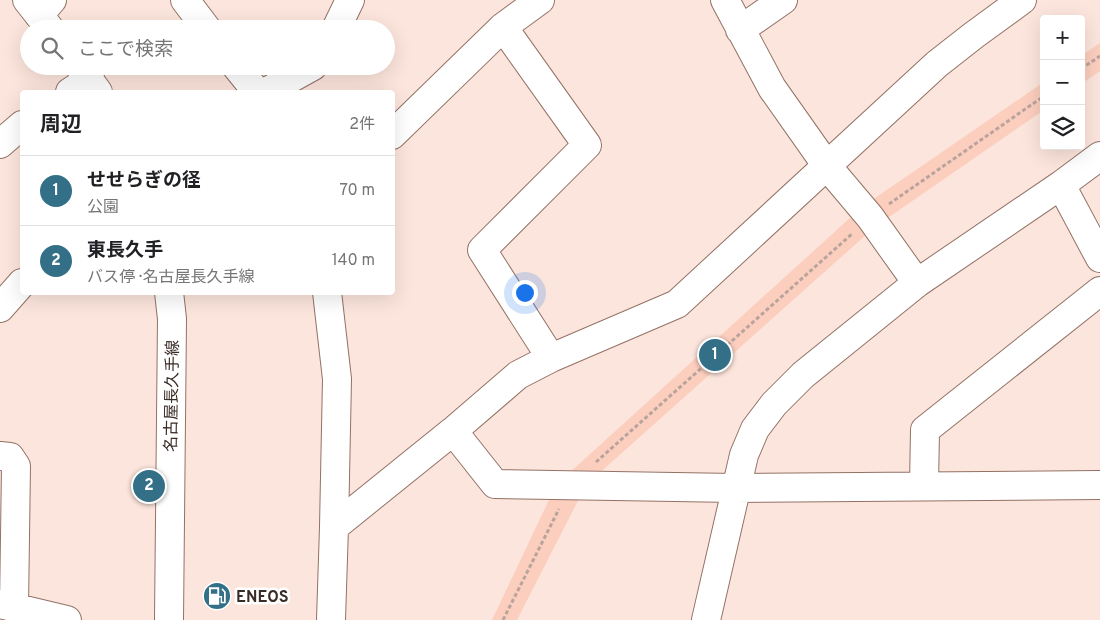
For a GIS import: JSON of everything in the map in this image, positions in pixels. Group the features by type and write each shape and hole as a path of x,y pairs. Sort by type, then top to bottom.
{"street":[{"path":"185,0 200,20"},
{"path":"340,20 350,0"},
{"path":"395,132 503,27 540,0"},
{"path":"725,0 772,88 828,166 870,217 917,283"},
{"path":"740,30 783,0"},
{"path":"334,527 453,431 518,374 677,304 937,64 1022,0"},
{"path":"503,27 587,145 482,250 551,358"},
{"path":"243,75 255,90"},
{"path":"270,90 297,75"},
{"path":"0,144 20,128"},
{"path":"706,620 735,488 744,456 755,429 774,404 803,375 917,283 1061,185 1100,156"},
{"path":"1061,185 1100,258"},
{"path":"0,308 20,285"},
{"path":"924,486 925,430 1100,290"},
{"name":"名古屋長久手線","path":"169,295 172,320 169,620"},
{"path":"327,295 337,380 330,620"},
{"path":"453,431 495,484 735,488 1100,486"},
{"path":"0,456 10,457 16,466 7,606 67,620"}],"path":[{"path":"1085,66 1100,56"},
{"path":"503,620 571,485 870,217 1040,99"}],"shaded area":[{"path":"1100,43 1100,71 1085,81 1085,60 1085,53"},
{"path":"1040,85 1040,113 876,226 586,485 517,620 492,620 556,485 862,207"}],"place":[{"name":"せせらぎの径","path":"715,355"},
{"name":"東長久手","path":"149,486"},
{"name":"ENEOS","path":"217,596"}]}
